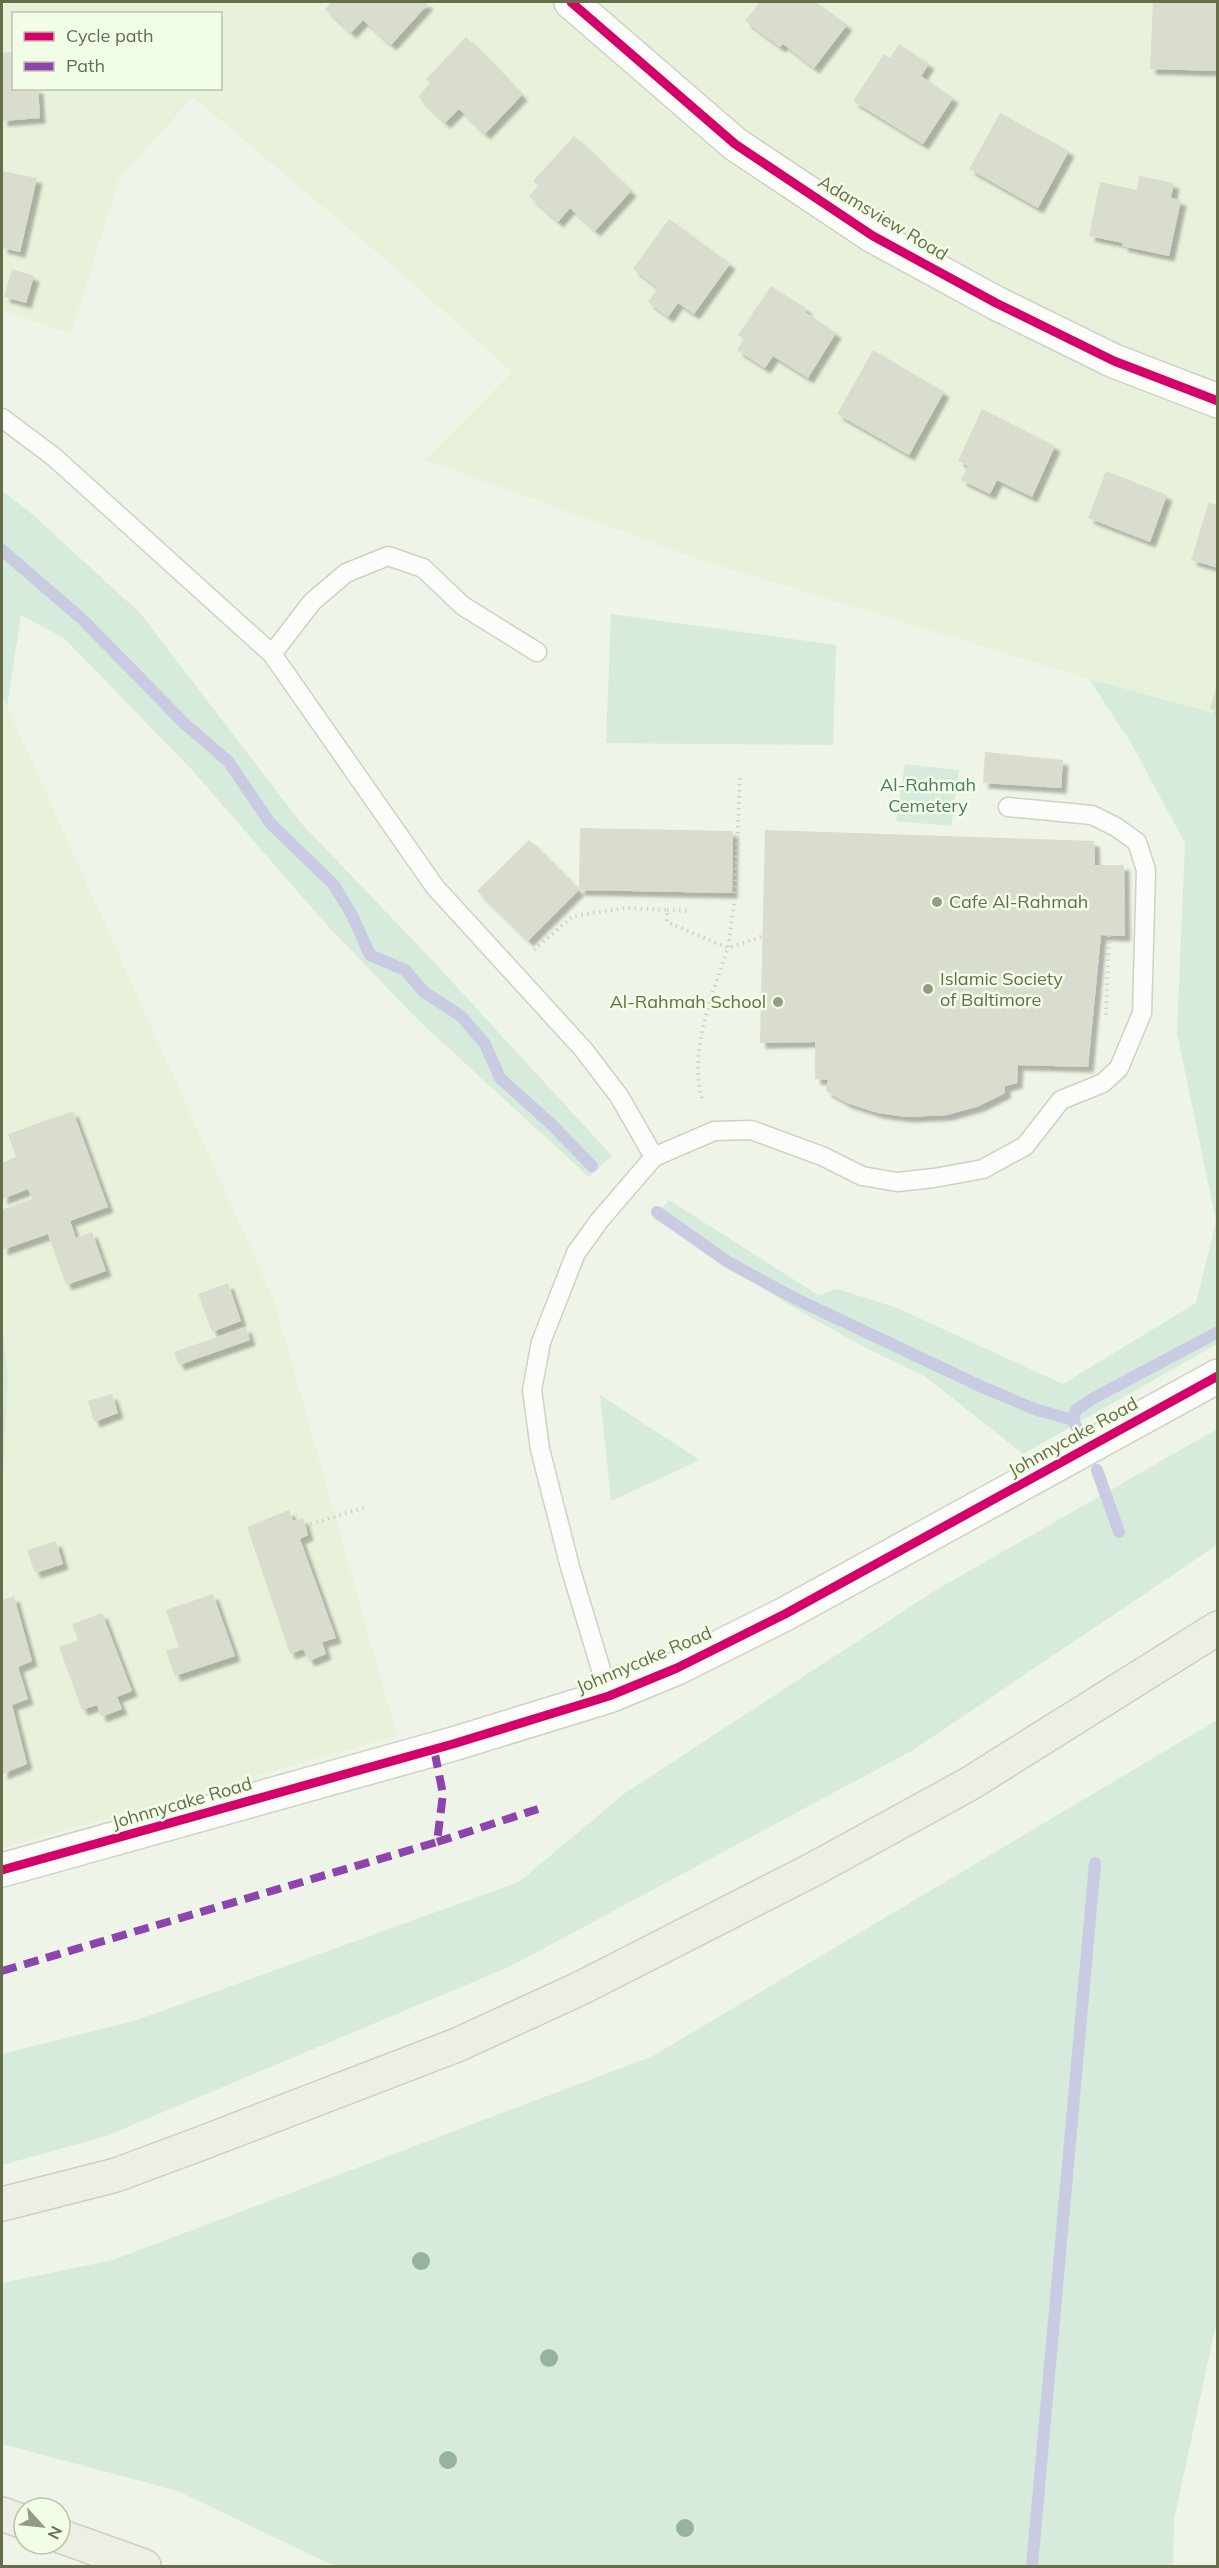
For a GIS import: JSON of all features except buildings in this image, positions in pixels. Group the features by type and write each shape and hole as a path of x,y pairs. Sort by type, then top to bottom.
{"highway":[{"path":"2,2204 116,2175 170,2155 457,2045 581,1988 814,1869 969,1784 1218,1628"},
{"path":"72,2539 144,2566"}],"street":[{"name":"Adamsview Road","path":"571,2 735,144 873,236 996,303 1114,360 1215,393"},
{"name":"Johnnycake Road","path":"2,1870 453,1744 609,1696 676,1668 785,1614 1218,1376"}],"lane":[{"path":"2,418 54,457 272,654 435,887 583,1049 619,1096 654,1157"},
{"path":"272,654 312,602 346,573 388,556 423,568 463,606 537,652"},
{"path":"609,1696 570,1567 540,1449 532,1390 541,1342 576,1253 599,1221 654,1157 714,1131 751,1130 822,1156 862,1176 897,1182 934,1178 983,1169 1025,1146 1061,1100 1103,1083 1119,1068 1142,1013 1146,870 1137,842 1116,827 1092,815 1008,807"}],"path":[{"path":"714,1131 699,1090 701,1030 728,948 735,896 740,778"},
{"path":"511,970 573,916 626,908 689,911"},
{"path":"667,910 667,922 728,948 763,936"},
{"path":"1105,1025 1109,935"},
{"path":"305,1526 366,1507"}],"shaded area":[{"path":"2,2 1217,2 1217,714 1089,679 701,560 425,460 512,372 393,266 193,97 119,179 71,334 2,310"},
{"path":"2,695 274,1300 397,1736 2,1848"}],"green space":[{"path":"2,491 32,514 140,613 301,823 433,961 612,1156 589,1177 418,1020 325,923 193,771 65,639 21,615 7,707 2,695"},
{"path":"611,614 836,645 833,745 606,743"},
{"path":"1089,679 1217,714 1217,1344 1023,1454 926,1377 866,1348 789,1305 653,1218 669,1200 818,1295 837,1289 895,1307 1063,1384 1196,1303 1216,1221 1177,1033 1185,843 1131,743"},
{"name":"Al-Rahmah Cemetery","path":"905,764 959,770 951,826 896,821"},
{"path":"2,1321 8,1377 2,1501"},
{"path":"600,1395 700,1460 611,1501"},
{"path":"1217,1429 1217,1545 913,1750 511,1966 106,2136 2,2165 2,2054 137,2020 519,1882 625,1793 936,1590"},
{"path":"1217,1720 1218,2315 1174,2520 1173,2566 334,2566 178,2491 2,2444 2,2283 113,2260 653,2056"}],"waterway":[{"path":"2,550 83,620 185,724 228,761 270,823 334,885 352,915 370,955 405,970 424,992 461,1016 485,1044 500,1078 550,1123 592,1166"},
{"path":"657,1212 728,1262 796,1299 980,1386 1037,1410 1073,1420"},
{"path":"1079,1432 1073,1420 1076,1410 1092,1399 1218,1332"},
{"path":"1097,1470 1119,1532"},
{"path":"1032,2566 1095,1863"}],"marked path":[{"path":"2,1971 437,1842 443,1794 434,1749"},
{"path":"437,1842 538,1809"}],"cycle path":[{"path":"571,2 735,144 873,236 996,303 1114,361 1218,401"},
{"path":"2,1870 453,1744 609,1696 677,1668 785,1614 1218,1376"}],"place":[{"name":"Cafe Al-Rahmah","path":"937,902"},
{"name":"Islamic Society of Baltimore","path":"928,989"},
{"name":"Al-Rahmah School","path":"778,1002"}]}
